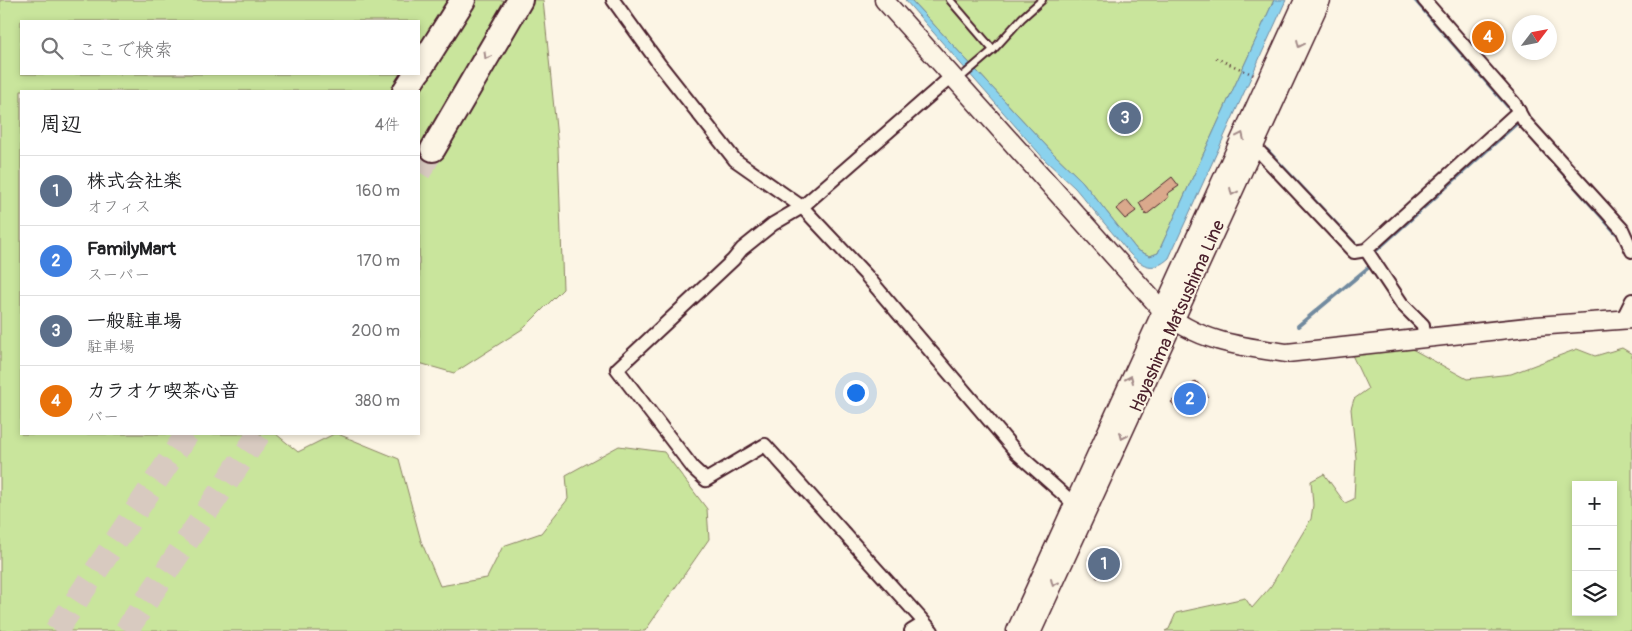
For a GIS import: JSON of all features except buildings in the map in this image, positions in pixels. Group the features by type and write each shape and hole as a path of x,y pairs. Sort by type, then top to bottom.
{"highway":[{"path":"420,68 463,0"},
{"path":"433,148 516,7"},
{"path":"406,90 415,75"}],"main road":[{"path":"884,0 959,77 1167,315 1211,337 1249,347 1287,353 1424,337 1627,320"},
{"name":"Hayashima Matsushima Line","path":"1032,631 1304,0"},
{"name":"Hayashima Matsushima Line","path":"1016,631 1073,503 1254,146 1321,0"}],"street":[{"path":"613,0 735,160 802,207 864,274 1017,453 1073,503"},
{"path":"1424,0 1515,114 1524,121 1622,229 1632,251"},
{"path":"911,631 928,627 765,445 706,480 693,468 617,369 733,260 742,248 773,224 802,207 959,77"},
{"path":"1254,146 1354,252 1365,253 1515,114"},
{"path":"1365,253 1402,304 1423,325 1424,337"},
{"path":"1627,320 1632,300"}],"lane":[{"path":"950,0 993,50"},
{"path":"959,77 993,50 1022,18 1042,0"}],"path":[{"path":"1216,58 1252,74"}],"green space":[{"path":"0,0 543,0 558,148 563,289 524,328 454,373 420,363 420,90 20,90 20,435 277,435 298,452 332,435 340,435 399,459 421,541 440,586 487,578 503,546 541,533 568,499 566,475 619,446 664,452 707,509 709,539 645,631 0,631"},
{"path":"911,0 1274,0 1158,253 1150,256 1137,250 1082,181 1053,153"},
{"path":"1622,348 1632,354 1632,631 1165,631 1169,629 1176,613 1245,598 1252,608 1271,586 1311,519 1313,505 1311,481 1324,474 1345,503 1354,499 1356,458 1351,409 1354,399 1368,389 1352,355 1412,349 1467,379 1511,374 1577,349 1595,356"}],"water":[{"path":"905,0 911,0 1053,153 1082,181 1137,250 1150,256 1158,253 1274,0 1286,0 1169,258 1158,265 1149,266 1139,262 1130,254 1075,188 1045,160"}],"waterway":[{"path":"1415,0 1511,110"},
{"path":"1515,119 1616,233"},
{"path":"1371,255 1517,123"},
{"path":"1267,150 1356,245"},
{"path":"1365,259 1378,278"},
{"path":"1298,326 1369,267"}],"tunnel":[{"path":"420,170 433,149"},
{"path":"56,631 186,435"},
{"path":"126,631 258,435"}],"place":[{"name":"カラオケ喫茶心音","path":"1488,37"},
{"name":"一般駐車場","path":"1125,118"},
{"name":"FamilyMart","path":"1190,399"},
{"name":"株式会社楽","path":"1104,564"}]}
